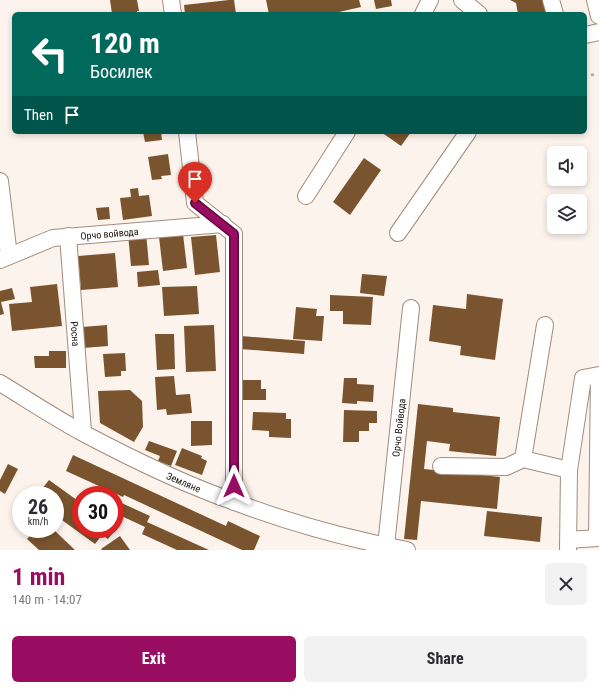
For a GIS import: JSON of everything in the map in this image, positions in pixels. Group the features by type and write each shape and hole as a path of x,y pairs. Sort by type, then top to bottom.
{"street":[{"path":"171,0 173,12"},
{"path":"424,12 430,0"},
{"path":"462,0 477,12"},
{"path":"551,0 554,12"},
{"path":"595,0 599,16"},
{"path":"587,35 599,32"},
{"path":"187,134 198,226"},
{"path":"306,196 346,134"},
{"path":"398,233 467,134"},
{"path":"0,180 4,258"},
{"path":"195,203 234,234 234,502"},
{"name":"Орчо войвода","path":"4,258 53,238 223,224"},
{"name":"Росна","path":"68,236 83,432"},
{"name":"Орчо Войвода","path":"386,546 411,308"},
{"path":"523,459 545,325"},
{"path":"599,375 597,538 568,545 569,470 583,378 599,375"},
{"name":"Земляне","path":"0,383 83,432 168,475 234,502 292,521 386,546 407,550"},
{"path":"440,466 506,467 523,459 569,470"}],"path":[{"path":"591,75 596,74"}],"building":[{"path":"110,0 137,0 139,11 137,12 112,12"},
{"path":"234,0 236,12 185,12 184,5"},
{"path":"266,0 359,0 361,7 339,12 269,12"},
{"path":"374,0 391,0 392,6 376,9"},
{"path":"510,0 550,0 551,12 518,12 516,3"},
{"path":"143,134 161,134 162,140 145,142"},
{"path":"384,134 410,134 401,146"},
{"path":"168,154 171,175 161,176 162,179 152,180 148,157"},
{"path":"364,158 381,170 350,215 333,202"},
{"path":"138,188 139,196 149,195 152,216 123,220 120,198 131,197 130,189"},
{"path":"109,207 110,219 98,220 96,208"},
{"path":"146,233 149,265 131,266 128,234"},
{"path":"183,234 187,268 163,271 159,237"},
{"path":"216,235 220,272 195,275 191,237"},
{"path":"115,253 118,287 81,290 78,256"},
{"path":"158,270 160,285 138,287 137,272"},
{"path":"362,274 387,276 384,296 360,293"},
{"path":"57,284 62,326 12,331 9,304 32,302 30,287"},
{"path":"197,286 199,314 164,316 162,287"},
{"path":"12,288 15,299 1,302 4,314 0,315 0,291"},
{"path":"467,294 503,299 495,360 460,355 461,346 429,341 433,305 466,309"},
{"path":"330,295 373,297 371,325 343,324 343,311 330,311"},
{"path":"296,307 317,309 316,316 324,316 322,341 293,339"},
{"path":"107,325 108,346 83,348 82,327"},
{"path":"214,325 216,371 186,372 184,326"},
{"path":"155,334 174,334 175,369 157,370"},
{"path":"241,336 305,341 304,354 240,349"},
{"path":"49,351 66,351 66,368 35,368 34,356 49,356"},
{"path":"125,353 126,371 121,371 121,376 105,377 103,354"},
{"path":"174,376 176,395 190,394 192,413 167,415 166,409 157,410 155,377"},
{"path":"344,378 357,378 357,384 374,385 373,402 357,401 357,404 342,403"},
{"path":"241,380 261,380 261,389 266,389 266,400 241,400"},
{"path":"130,390 142,401 143,427 134,442 100,423 98,391"},
{"path":"418,404 453,408 453,412 500,417 496,456 449,451 450,444 427,441 424,469 500,477 497,509 421,501 417,540 404,539"},
{"path":"344,410 377,411 377,423 369,423 369,431 359,431 359,442 343,442"},
{"path":"253,412 286,413 286,419 291,419 291,438 269,437 269,431 252,430"},
{"path":"191,421 212,421 212,445 191,446"},
{"path":"149,441 177,451 171,466 158,461 160,456 145,450"},
{"path":"182,448 202,456 201,458 207,461 202,475 175,465"},
{"path":"73,455 226,526 228,521 260,536 254,550 242,550 124,495 124,486 99,486 66,471"},
{"path":"8,464 18,469 5,494 0,491 0,480"},
{"path":"49,480 57,486 44,486"},
{"path":"64,491 72,497 72,527 64,522"},
{"path":"124,504 150,516 147,522 209,550 177,550 142,534 145,527 124,517"},
{"path":"487,511 542,517 540,542 484,536"},
{"path":"62,538 75,550 39,550 27,539"},
{"path":"87,538 100,538 95,544"},
{"path":"117,538 121,538 130,550 102,550 101,549"}],"route":[{"path":"195,203 234,234 234,486"}]}
